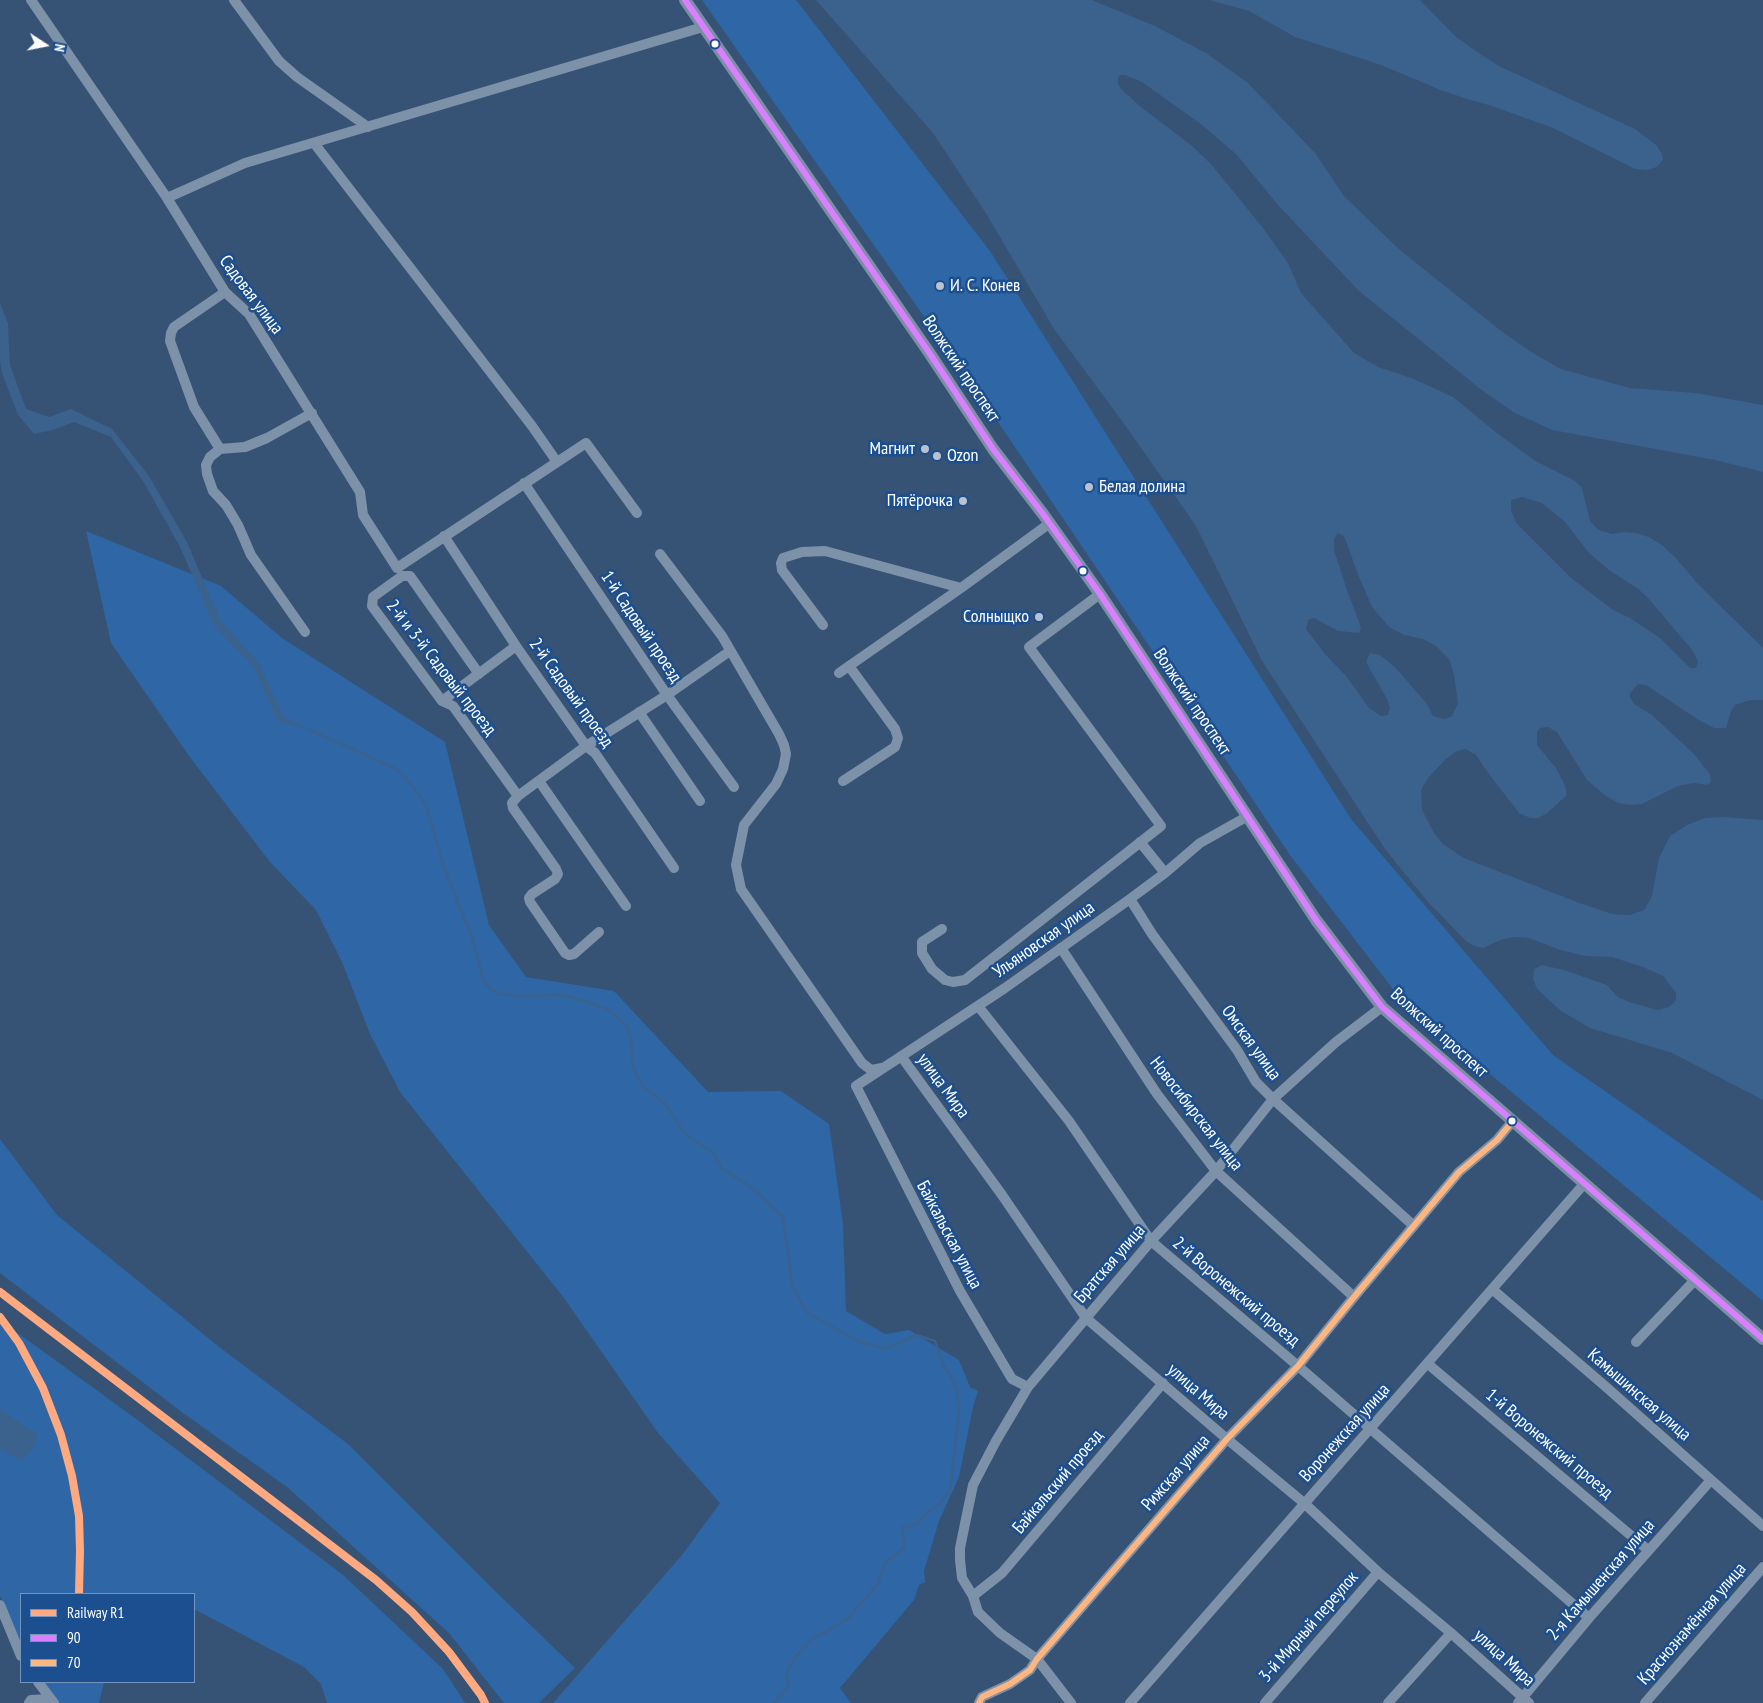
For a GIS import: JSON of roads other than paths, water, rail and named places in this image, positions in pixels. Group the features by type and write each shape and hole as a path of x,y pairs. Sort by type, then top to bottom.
{"main road":[{"name":"Волжский проспект","path":"685,0 928,351 993,449 1050,523 1100,594 1316,920 1382,1007 1763,1340"}],"street":[{"name":"Садовая улица","path":"31,0 167,198 224,292 249,314 360,492 363,516 397,568 444,536"},
{"path":"234,0 279,61 297,77 368,127"},
{"path":"167,198 245,163 703,27"},
{"path":"314,143 532,426 556,462"},
{"path":"220,449 194,407 170,341 174,327 224,292"},
{"path":"305,632 251,555 238,525 226,505 213,491 206,465 210,457 220,449 245,447 312,413"},
{"path":"444,536 586,443 637,513"},
{"name":"1-й Садовый проезд","path":"524,483 667,695 734,787"},
{"path":"839,673 962,588 1050,523"},
{"name":"2-й Садовый проезд","path":"444,536 516,646 586,746 595,753 674,868"},
{"path":"823,625 782,570 780,563 783,558 802,552 825,551 962,588"},
{"path":"660,554 722,636 779,734 786,754 783,770 776,784 744,825 736,865 741,889 862,1063 871,1070 883,1068"},
{"name":"2-й и 3-й Садовый проезд","path":"479,674 410,576 402,576 373,597 372,606 442,701 453,706 518,796"},
{"path":"942,928 922,942 922,953 932,969 944,980 954,982 965,980 1161,826 1029,647 1100,594"},
{"path":"442,701 516,646"},
{"path":"599,932 574,954 569,955 565,953 530,902 529,898 532,894 554,879 558,874 512,808 512,804 518,796 586,746 667,695 730,651"},
{"path":"843,781 895,746 898,738 895,729 849,666"},
{"path":"639,712 700,801"},
{"path":"539,781 626,906"},
{"name":"Ульяновская улица","path":"856,1086 978,1006 1061,948 1165,873 1200,843 1248,816"},
{"path":"1140,842 1165,873"},
{"name":"Омская улица","path":"1130,899 1152,934 1237,1050 1256,1082 1414,1226"},
{"name":"Новосибирская улица","path":"1061,948 1157,1094 1216,1171 1354,1297"},
{"name":"2-й Воронежский проезд","path":"978,1006 1069,1121 1151,1242 1298,1366 1589,1618"},
{"name":"Братская улица","path":"973,1596 962,1578 960,1548 973,1485 1028,1387 1151,1242 1216,1171 1273,1099 1336,1042 1382,1007"},
{"name":"улица Мира","path":"901,1056 1002,1195 1086,1318 1304,1503 1378,1572 1451,1633 1523,1701"},
{"name":"Байкальская улица","path":"856,1086 960,1291 1012,1379 1028,1387"},
{"name":"Рижская улица","path":"979,1703 982,1697 1010,1684 1030,1670 1037,1659 1227,1439 1298,1366 1459,1172 1497,1140 1512,1122"},
{"name":"Воронежская улица","path":"1130,1703 1584,1184"},
{"path":"1636,1342 1695,1280"},
{"name":"Камышинская улица","path":"1492,1290 1605,1386 1763,1526"},
{"name":"1-й Воронежский проезд","path":"1428,1364 1648,1550"},
{"name":"Байкальский проезд","path":"973,1596 1002,1573 1163,1383"},
{"name":"2-я Камышенская улица","path":"1523,1701 1589,1618 1711,1480"},
{"name":"Краснознамённая улица","path":"1645,1703 1763,1567"},
{"name":"3-й Мирный переулок","path":"1265,1703 1378,1572"},
{"path":"973,1596 978,1612 1000,1633 1037,1659 1071,1703"},
{"path":"0,1605 20,1654"},
{"path":"1388,1703 1451,1633"},
{"path":"39,1683 52,1701"},
{"path":"29,1703 31,1700 52,1701"}],"waterway":[{"path":"308,729 397,769 412,785 427,807 444,868 472,937 484,982 497,994 521,996 564,995 585,1001 607,1009 626,1025 631,1040 633,1067 644,1088 665,1103 683,1131 696,1142 712,1151 722,1169 750,1186 783,1217 792,1284 806,1312 860,1342 886,1349 917,1335 935,1341 943,1364 957,1388 959,1412 950,1490 939,1504 915,1525 902,1527 905,1547 885,1563 878,1584 848,1618 827,1632 813,1638 796,1656 786,1674 789,1686 774,1703"}],"rail line":[{"name":"R1","path":"0,1292 376,1580 412,1612 449,1652 485,1703"},
{"name":"R1","path":"0,1317 19,1343 43,1388 61,1435 72,1476 79,1516 79,1593"}],"place":[{"name":"И. С. Конев","path":"940,286"},
{"name":"Магнит","path":"925,449"},
{"name":"Ozon","path":"937,456"},
{"name":"Белая долина","path":"1089,487"},
{"name":"Пятёрочка","path":"963,501"},
{"name":"Солныщко","path":"1039,617"}]}
